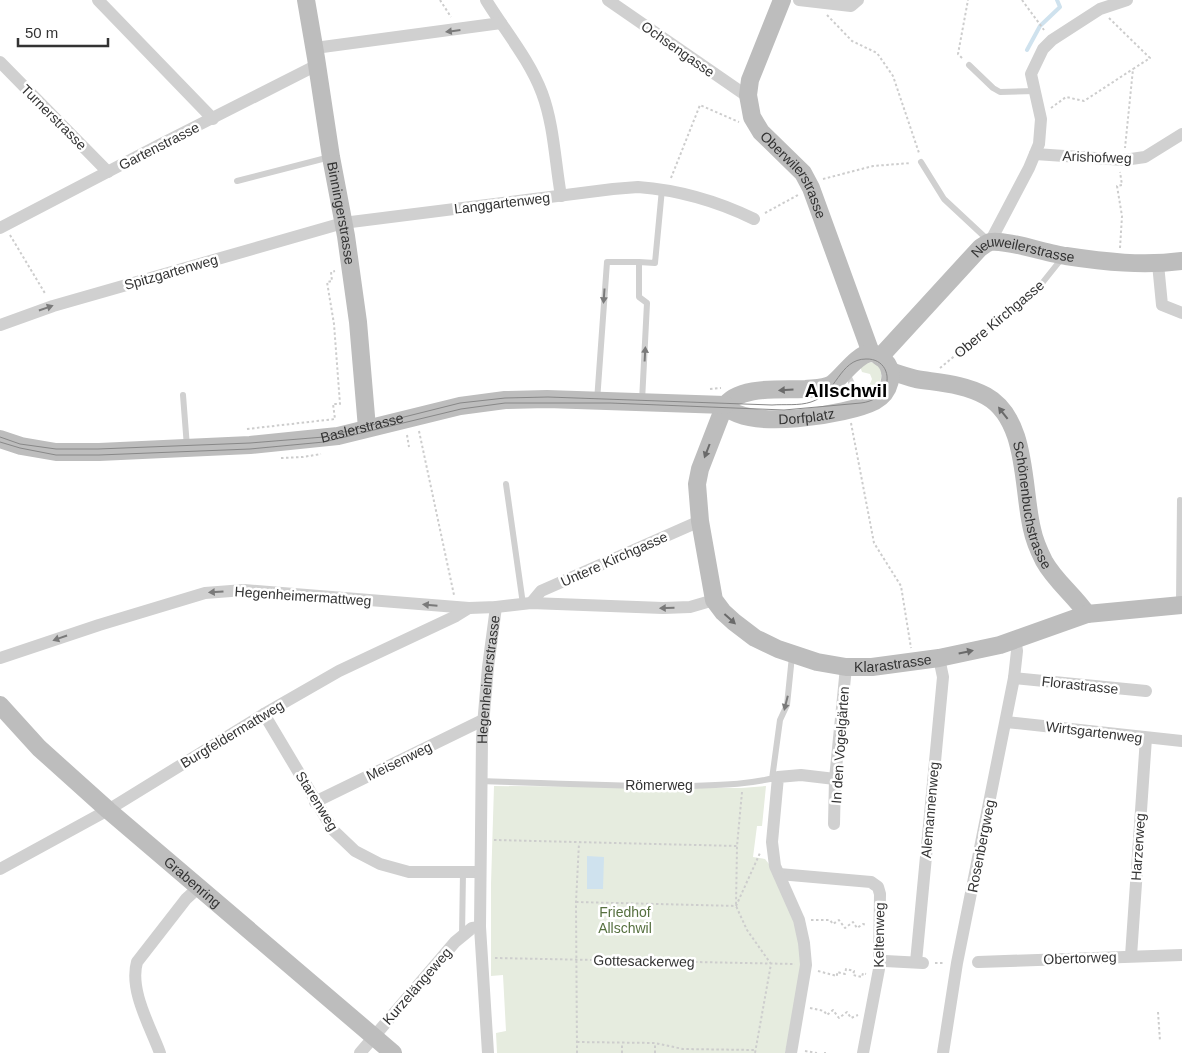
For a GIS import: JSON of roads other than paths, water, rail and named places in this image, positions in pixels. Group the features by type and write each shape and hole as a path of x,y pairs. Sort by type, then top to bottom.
{"street":[{"path":"98,0 213,119"},
{"name":"Binningerstrasse","path":"306,0 358,322 367,428"},
{"path":"486,0 519,47 541,92 547,108 560,196"},
{"name":"Ochsengasse","path":"608,0 748,95"},
{"name":"Oberwilerstrasse","path":"782,0 750,80 748,95 752,117 761,132 803,173 876,355"},
{"path":"799,0 851,6 858,0"},
{"path":"990,242 1040,144 1040,116 1031,74 1043,48 1059,34 1100,9 1127,0"},
{"name":"Gartenstrasse","path":"2,225 213,119 316,56 501,23"},
{"name":"Turnerstrasse","path":"0,62 108,172"},
{"name":"Arishofweg","path":"1035,154 1121,160 1145,157 1182,134"},
{"name":"Langgartenweg","path":"343,223 638,187 664,189 700,197 734,209 754,219"},
{"name":"Spitzgartenweg","path":"0,324 53,306 343,223"},
{"name":"Neuweilerstrasse","path":"876,355 980,248 990,242 1064,256 1118,263 1158,264 1182,261"},
{"path":"1158,264 1162,304 1182,313"},
{"path":"876,355 888,364 890,371"},
{"name":"Dorfplatz","path":"876,355 863,356 831,384 814,388 745,392 734,397 725,405 734,414 756,418 786,420 826,415 875,401 884,394 890,385 890,371"},
{"name":"Schönenbuchstrasse","path":"890,371 916,379 963,386 988,397 1004,412 1012,426 1019,446 1032,530 1044,561 1061,586 1087,614"},
{"name":"Baslerstrasse","path":"0,439 21,446 56,452 187,448 250,445 323,438 460,406 505,400 725,405"},
{"path":"714,600 700,521 697,484 700,470 725,405"},
{"name":"Untere Kirchgasse","path":"527,603 541,591 700,521"},
{"name":"Hegenheimermattweg","path":"0,658 99,625 205,593 244,590 463,607 496,607"},
{"name":"Klarastrasse","path":"714,600 723,612 750,634 778,649 818,662 846,667 913,662 1000,645 1087,614"},
{"name":"Hegenheimerstrasse","path":"487,1047 480,927 481,781 483,720 496,607 527,603 663,608 690,607 714,600"},
{"path":"1087,614 1181,605"},
{"name":"Burgfeldermattweg","path":"0,869 108,810 264,714 339,671 448,620 463,607"},
{"name":"Rosenbergweg","path":"943,1053 957,963 1014,678 1017,651 1016,638"},
{"name":"Alemannenweg","path":"882,961 919,962 943,677 939,658"},
{"name":"In den Vogelgärten","path":"834,824 835,779 846,667"},
{"name":"Florastrasse","path":"1014,678 1146,691"},
{"name":"Grabenring","path":"0,705 39,748 108,810 393,1053"},
{"name":"Starenweg","path":"264,714 333,830 355,851 380,864 410,872 480,872"},
{"name":"Meisenweg","path":"316,802 483,720"},
{"name":"Wirtsgartenweg","path":"1006,722 1182,742"},
{"name":"Harzerweg","path":"1131,956 1146,738"},
{"name":"Römerweg","path":"775,778 801,775 835,779"},
{"path":"775,778 772,842 775,866 799,920 806,965 790,1053"},
{"name":"Keltenweg","path":"779,874 871,882 878,887 880,894 879,930 882,961 863,1053"},
{"path":"160,1053 136,989 135,969 137,962 186,899 199,887"},
{"name":"Kurzelängeweg","path":"360,1053 455,942 472,928 480,927"},
{"name":"Obertorweg","path":"978,962 1182,955"}],"lane":[{"path":"969,65 993,88 1000,92 1036,91"},
{"path":"237,180 330,157"},
{"path":"922,162 944,199 990,242"},
{"path":"596,401 607,262 655,263 664,189"},
{"name":"Obere Kirchgasse","path":"1039,287 1064,256"},
{"path":"639,262 639,297 647,302 642,402"},
{"path":"846,370 862,405"},
{"path":"183,395 187,448"},
{"path":"506,484 527,603"},
{"path":"1180,500 1181,605"},
{"path":"775,778 780,720 787,705 792,655"},
{"name":"Römerweg","path":"481,781 659,786 743,784 775,778"},
{"path":"462,936 463,872"}],"water":[{"path":"587,856 604,857 603,889 587,889"}],"waterway":[{"path":"1027,50 1040,26 1060,7 1057,0"}],"tram line":[{"path":"0,437 20,444 56,449 250,443 324,437 460,403 505,398 548,397 772,405 802,404 820,398 844,370 857,361 866,359 875,360 882,365 886,371 887,379 885,387 880,394 872,400 861,403 784,410 610,403 505,403 461,409 324,442 250,449 56,455 0,442"}],"district":[{"name":"Allschwil","path":"846,390"}],"park label":[{"name":"Friedhof Allschwil","path":"625,920"}]}
